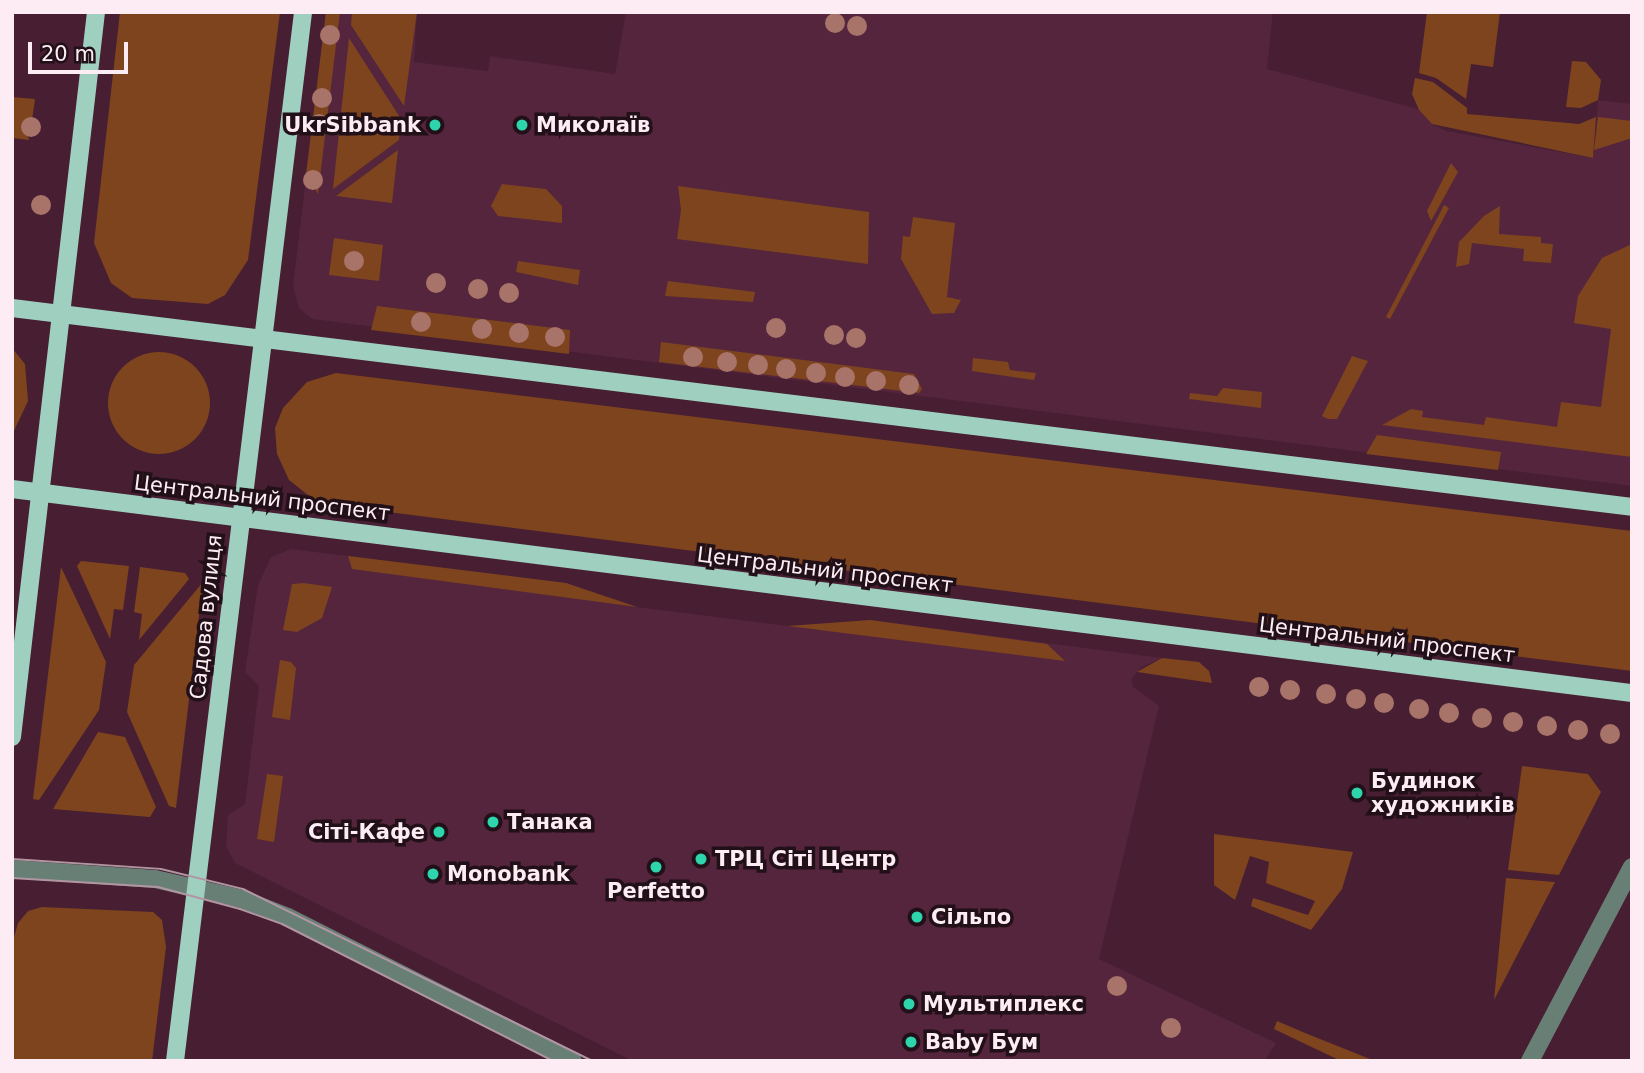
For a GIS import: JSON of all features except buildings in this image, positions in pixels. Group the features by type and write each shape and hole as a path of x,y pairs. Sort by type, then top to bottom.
{"main road":[{"path":"12,737 96,12"},
{"name":"Садова вулиця","path":"175,1061 303,12"},
{"path":"12,308 1632,507"},
{"name":"Центральний проспект","path":"12,489 1632,693"}],"street":[{"path":"1530,1061 1632,867"},
{"path":"12,869 197,886 288,917 573,1061"}],"shaded area":[{"path":"120,12 280,12 248,260 225,295 208,304 132,298 111,283 94,243"},
{"path":"326,12 417,12 414,62 488,71 490,56 615,74 626,12 1273,12 1267,69 1418,109 1432,124 1447,131 1593,158 1598,100 1632,104 1632,486 312,319 299,308 293,286"},
{"path":"326,12 340,12 318,194 306,174"},
{"path":"352,12 417,12 404,106 351,25"},
{"path":"1427,12 1500,12 1493,67 1471,64 1466,99 1436,78 1419,73"},
{"path":"349,38 401,119 399,140 333,189"},
{"path":"1572,61 1586,62 1601,80 1598,100 1581,108 1566,107"},
{"path":"1415,78 1433,82 1467,108 1467,114 1579,124 1596,117 1593,158 1432,124 1419,110 1412,94"},
{"path":"12,97 35,99 32,120 25,124 29,140 12,138"},
{"path":"1598,117 1632,121 1632,138 1594,150"},
{"path":"398,150 392,203 336,196"},
{"path":"1451,163 1458,172 1431,221 1427,211"},
{"path":"502,184 546,189 562,206 562,223 498,216 491,206"},
{"path":"678,186 869,212 868,264 677,239 681,210"},
{"path":"1444,205 1449,208 1390,319 1386,317"},
{"path":"1500,206 1499,234 1541,237 1541,243 1553,244 1551,263 1523,261 1524,249 1472,243 1469,264 1456,267 1459,242 1484,216"},
{"path":"913,217 955,223 947,297 961,300 954,313 932,314 901,259 903,236 910,237"},
{"path":"334,238 383,245 379,281 329,275"},
{"path":"1632,244 1632,457 1382,425 1411,409 1423,411 1422,417 1484,425 1486,417 1557,427 1561,402 1601,407 1611,329 1574,323 1578,296 1602,258"},
{"path":"518,261 580,270 578,285 516,272"},
{"path":"668,281 755,292 753,302 665,296"},
{"path":"377,306 570,330 569,354 371,330"},
{"path":"661,342 914,374 922,389 919,393 659,362"},
{"path":"12,348 25,364 28,401 12,435"},
{"path":"159,352 179,355 202,374 207,383 210,403 207,423 188,446 179,451 159,454 139,451 116,432 111,423 108,403 111,383 130,360 139,355"},
{"path":"1352,356 1368,361 1337,419 1328,419 1322,416"},
{"path":"973,358 1008,362 1010,370 1036,373 1034,380 972,371"},
{"path":"336,373 1632,531 1632,671 318,503 289,480 277,454 275,428 283,408 307,382"},
{"path":"1223,388 1262,392 1261,408 1189,399 1190,393 1217,396"},
{"path":"1377,435 1501,452 1498,470 1366,454"},
{"path":"291,549 566,583 637,607 788,626 870,620 1162,658 1142,667 1132,678 1132,686 1159,706 1099,959 1276,1043 1265,1061 633,1061 235,863 226,847 228,815 245,804 259,686 245,672 258,585 271,557"},
{"path":"348,556 566,583 637,607 352,569"},
{"path":"81,561 129,566 123,610 114,609 110,639 77,566"},
{"path":"61,567 106,662 99,710 39,800 33,799"},
{"path":"140,567 185,573 189,579 139,640 142,614 134,612"},
{"path":"203,582 176,808 169,806 127,712 134,665"},
{"path":"292,584 332,587 322,618 297,632 283,630"},
{"path":"870,620 1047,644 1065,661 788,626"},
{"path":"1162,658 1199,662 1209,671 1212,683 1137,672"},
{"path":"280,660 291,662 296,668 290,720 272,717"},
{"path":"98,732 125,737 156,807 150,817 53,809"},
{"path":"1522,766 1588,774 1601,792 1559,875 1508,870"},
{"path":"267,774 283,776 274,842 257,839"},
{"path":"1214,834 1353,852 1342,889 1311,930 1251,906 1253,898 1308,915 1315,901 1266,883 1269,862 1250,856 1235,900 1214,885"},
{"path":"1506,878 1555,882 1494,1000"},
{"path":"42,907 153,912 162,920 166,947 152,1061 12,1061 12,944 18,923 28,911"},
{"path":"1277,1021 1375,1061 1341,1061 1274,1029"}],"tram line":[{"path":"12,859 161,869 243,889 592,1061"},
{"path":"12,878 158,887 240,909 282,924 553,1061"}],"place":[{"name":"UkrSibbank","path":"435,125"},
{"name":"Миколаїв","path":"522,125"},
{"name":"Будинок художників","path":"1357,793"},
{"name":"Танака","path":"493,822"},
{"name":"Сіті-Кафе","path":"439,832"},
{"name":"ТРЦ Сіті Центр","path":"701,859"},
{"name":"Perfetto","path":"656,867"},
{"name":"Monobank","path":"433,874"},
{"name":"Сільпо","path":"917,917"},
{"name":"Мультиплекс","path":"909,1004"},
{"name":"Baby Бум","path":"911,1042"}]}
